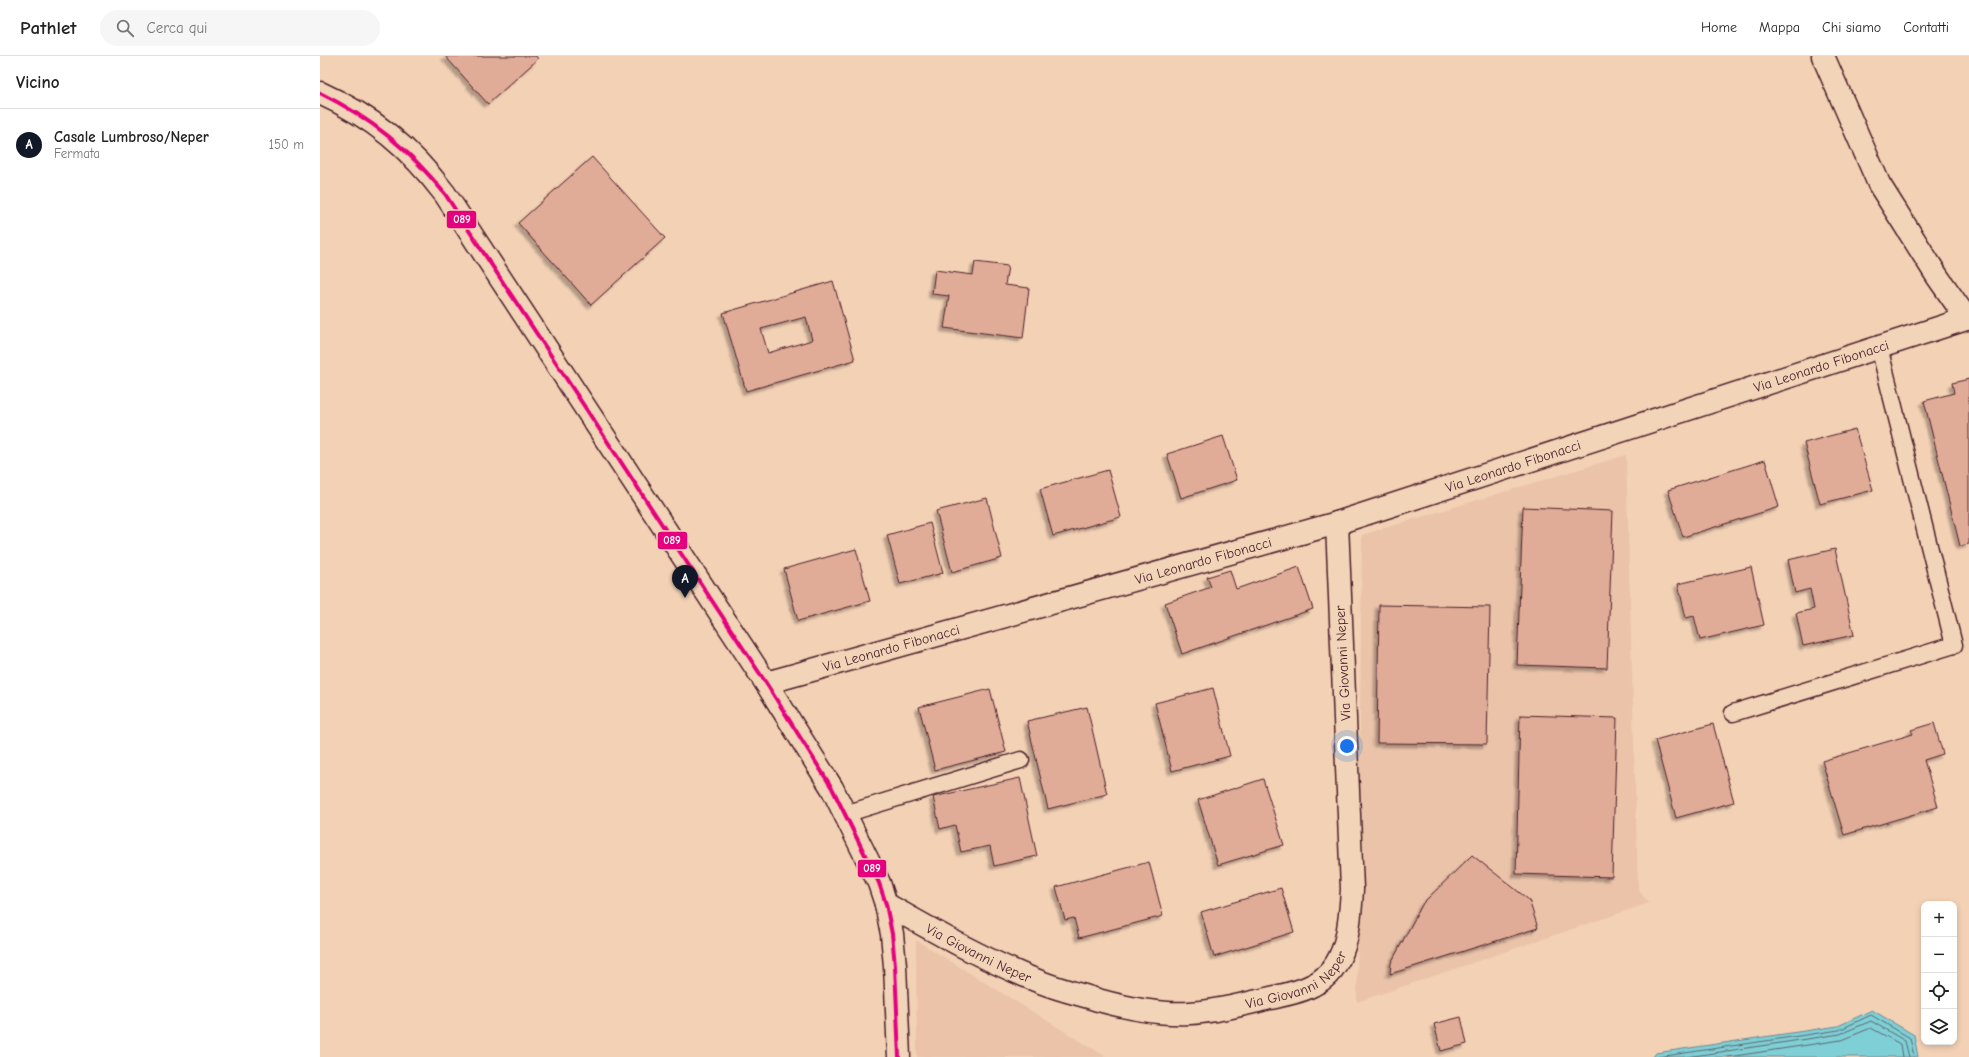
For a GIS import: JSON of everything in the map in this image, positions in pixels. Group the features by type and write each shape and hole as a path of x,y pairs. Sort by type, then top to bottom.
{"street":[{"name":"Via Leonardo Fibonacci","path":"766,683 1337,523 1968,319 1937,276 1879,184 1823,56"},
{"path":"320,93 354,110 376,124 395,138 428,172 504,283 766,683 832,788 879,883 886,904 892,934 895,966 899,1057"},
{"name":"Via Giovanni Neper","path":"886,904 958,945 1042,983 1108,1003 1156,1012 1190,1013 1224,1009 1306,988 1328,976 1336,964 1346,938 1352,889 1337,523"}],"lane":[{"path":"1733,713 1954,644 1879,347"},
{"path":"845,814 1021,760"}],"shaded area":[{"path":"1626,455 1638,890 1649,903 1357,1002 1362,535"},
{"path":"916,940 1106,1057 917,1057"}],"water":[{"path":"1872,1010 1914,1035 1918,1057 1653,1057 1656,1053 1838,1026"}],"building":[{"path":"445,56 536,56 538,59 488,104"},
{"path":"592,157 665,238 591,305 518,223"},
{"path":"975,262 1008,266 1005,285 1029,288 1023,338 944,328 949,296 932,294 935,270 973,275"},
{"path":"833,281 855,360 746,391 723,313","holes":["806,317 812,340 768,353 761,329"]},
{"path":"1969,379 1969,544 1960,546 1924,401 1954,393 1952,383"},
{"path":"1855,429 1873,490 1820,504 1804,443"},
{"path":"1223,436 1237,480 1181,498 1167,454"},
{"path":"1765,460 1779,507 1683,537 1668,490"},
{"path":"1108,470 1121,517 1053,536 1040,489"},
{"path":"987,498 1002,558 952,572 936,511"},
{"path":"1523,507 1613,511 1607,668 1517,665"},
{"path":"930,523 943,573 900,584 887,535"},
{"path":"856,549 870,601 798,621 784,569"},
{"path":"1835,549 1854,635 1803,646 1796,613 1814,609 1810,589 1795,593 1788,560"},
{"path":"1299,567 1313,609 1182,654 1165,603 1211,587 1207,577 1230,570 1236,589"},
{"path":"1751,567 1764,625 1700,640 1694,616 1686,618 1678,584"},
{"path":"1379,605 1490,607 1487,744 1377,743"},
{"path":"1213,688 1230,756 1172,771 1155,703"},
{"path":"990,689 1006,752 935,770 919,707"},
{"path":"1087,707 1107,794 1048,809 1027,721"},
{"path":"1520,715 1617,718 1612,877 1516,874"},
{"path":"1934,723 1943,754 1924,760 1938,807 1844,835 1822,761 1913,734 1911,730"},
{"path":"1713,724 1734,802 1676,818 1655,740"},
{"path":"1020,778 1037,856 994,866 990,846 961,852 955,825 940,829 933,797"},
{"path":"1263,779 1284,845 1218,865 1198,800"},
{"path":"1472,855 1529,900 1538,928 1390,974 1391,963 1423,903"},
{"path":"1149,862 1163,916 1079,938 1074,918 1065,920 1056,887"},
{"path":"1281,888 1294,932 1214,957 1201,912"},
{"path":"1461,1017 1467,1044 1441,1051 1434,1024"}],"transit line":[{"name":"089","path":"320,93 356,113 388,136 418,163 445,194 766,683 832,788 879,883 886,904 892,934 895,966 899,1057"}],"place":[{"name":"Casale Lumbroso/Neper","path":"685,598"}]}
